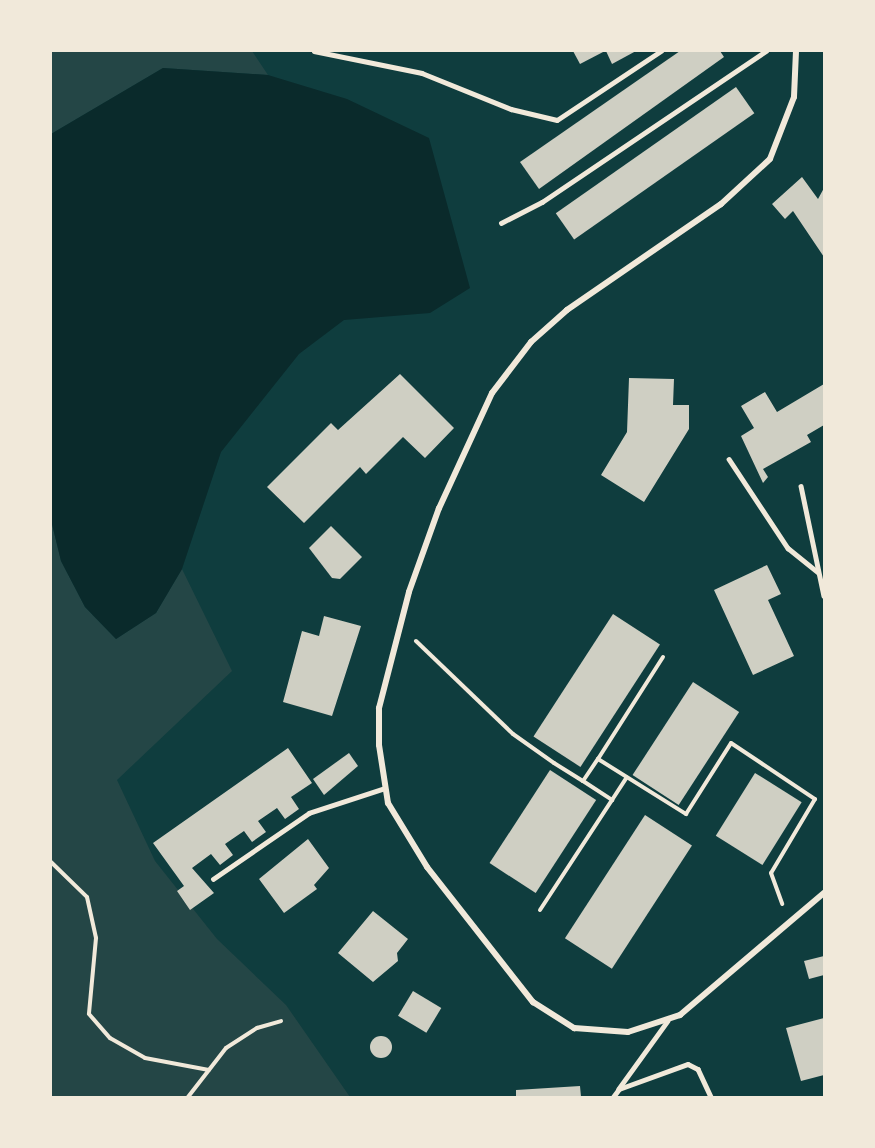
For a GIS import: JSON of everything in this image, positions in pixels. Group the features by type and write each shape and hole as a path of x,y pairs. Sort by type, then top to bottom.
{"street":[{"path":"796,51 794,97 783,134 751,181 567,310 509,367 476,421 439,508 398,629 379,708 385,788 427,867 533,1002 573,1028 628,1032 668,1021 707,996 790,918 824,892"}],"lane":[{"path":"314,51 422,73 511,109 557,120 661,51"},
{"path":"501,223 542,202 766,51"},
{"path":"729,459 788,548 818,572"},
{"path":"801,486 824,596"},
{"path":"213,879 309,813 385,788"},
{"path":"614,1097 668,1021"},
{"path":"619,1089 688,1064 698,1069 711,1097"}],"path":[{"path":"398,629 428,651 513,734 612,800"},
{"path":"583,781 663,657"},
{"path":"598,759 686,814 731,743 815,799 771,873 790,918"},
{"path":"540,910 627,777"},
{"path":"51,862 87,897 96,938 89,1014 110,1038 145,1058 208,1070"},
{"path":"188,1097 226,1048 257,1028 281,1021"}],"shaded area":[{"path":"51,51 252,51 268,75 163,68 51,134"},
{"path":"163,68 268,75 347,99 429,138 470,288 430,313 344,320 299,354 221,452 182,569 156,613 116,639 85,607 61,561 51,520 51,134"},
{"path":"51,520 61,561 85,607 116,639 156,613 182,569 232,671 117,780 155,861 217,939 286,1005 350,1097 51,1097"}],"building":[{"path":"573,51 605,51 580,64"},
{"path":"606,51 636,51 612,64"},
{"path":"680,51 720,51 724,57 539,189 520,162"},
{"path":"736,87 754,113 574,239 556,213"},
{"path":"802,177 818,199 824,188 824,257 793,211 785,219 772,204"},
{"path":"400,374 454,428 425,458 403,437 366,474 360,467 304,523 267,487 331,423 338,430"},
{"path":"629,378 674,379 673,405 689,405 689,429 644,502 601,475 627,432"},
{"path":"824,384 824,425 807,435 811,442 763,469 768,477 763,483 741,436 754,428 741,406 765,392 777,412"},
{"path":"331,526 362,557 340,579 332,578 309,548"},
{"path":"767,565 781,594 768,600 794,656 753,675 714,590"},
{"path":"613,614 660,644 580,767 533,736"},
{"path":"324,616 361,626 332,716 283,702 302,631 319,636"},
{"path":"693,682 739,712 679,805 633,775"},
{"path":"288,748 312,783 291,797 299,809 285,819 277,808 258,821 266,832 252,842 244,831 225,844 233,855 220,865 211,854 192,868 214,893 190,910 177,891 184,886 153,843"},
{"path":"349,753 358,766 324,795 313,779"},
{"path":"550,770 596,800 536,893 490,863"},
{"path":"755,773 802,802 762,865 716,836"},
{"path":"645,815 692,845 612,969 565,938"},
{"path":"308,839 329,868 314,885 317,889 284,913 259,879"},
{"path":"373,911 408,939 397,953 398,961 373,982 338,953"},
{"path":"824,956 824,975 809,979 804,961"},
{"path":"413,991 441,1008 426,1033 398,1016"},
{"path":"824,1018 824,1075 801,1081 786,1028"},
{"path":"381,1036 389,1039 392,1047 389,1055 381,1058 373,1055 370,1047 373,1039"},
{"path":"580,1086 581,1097 516,1097 516,1090"}]}
